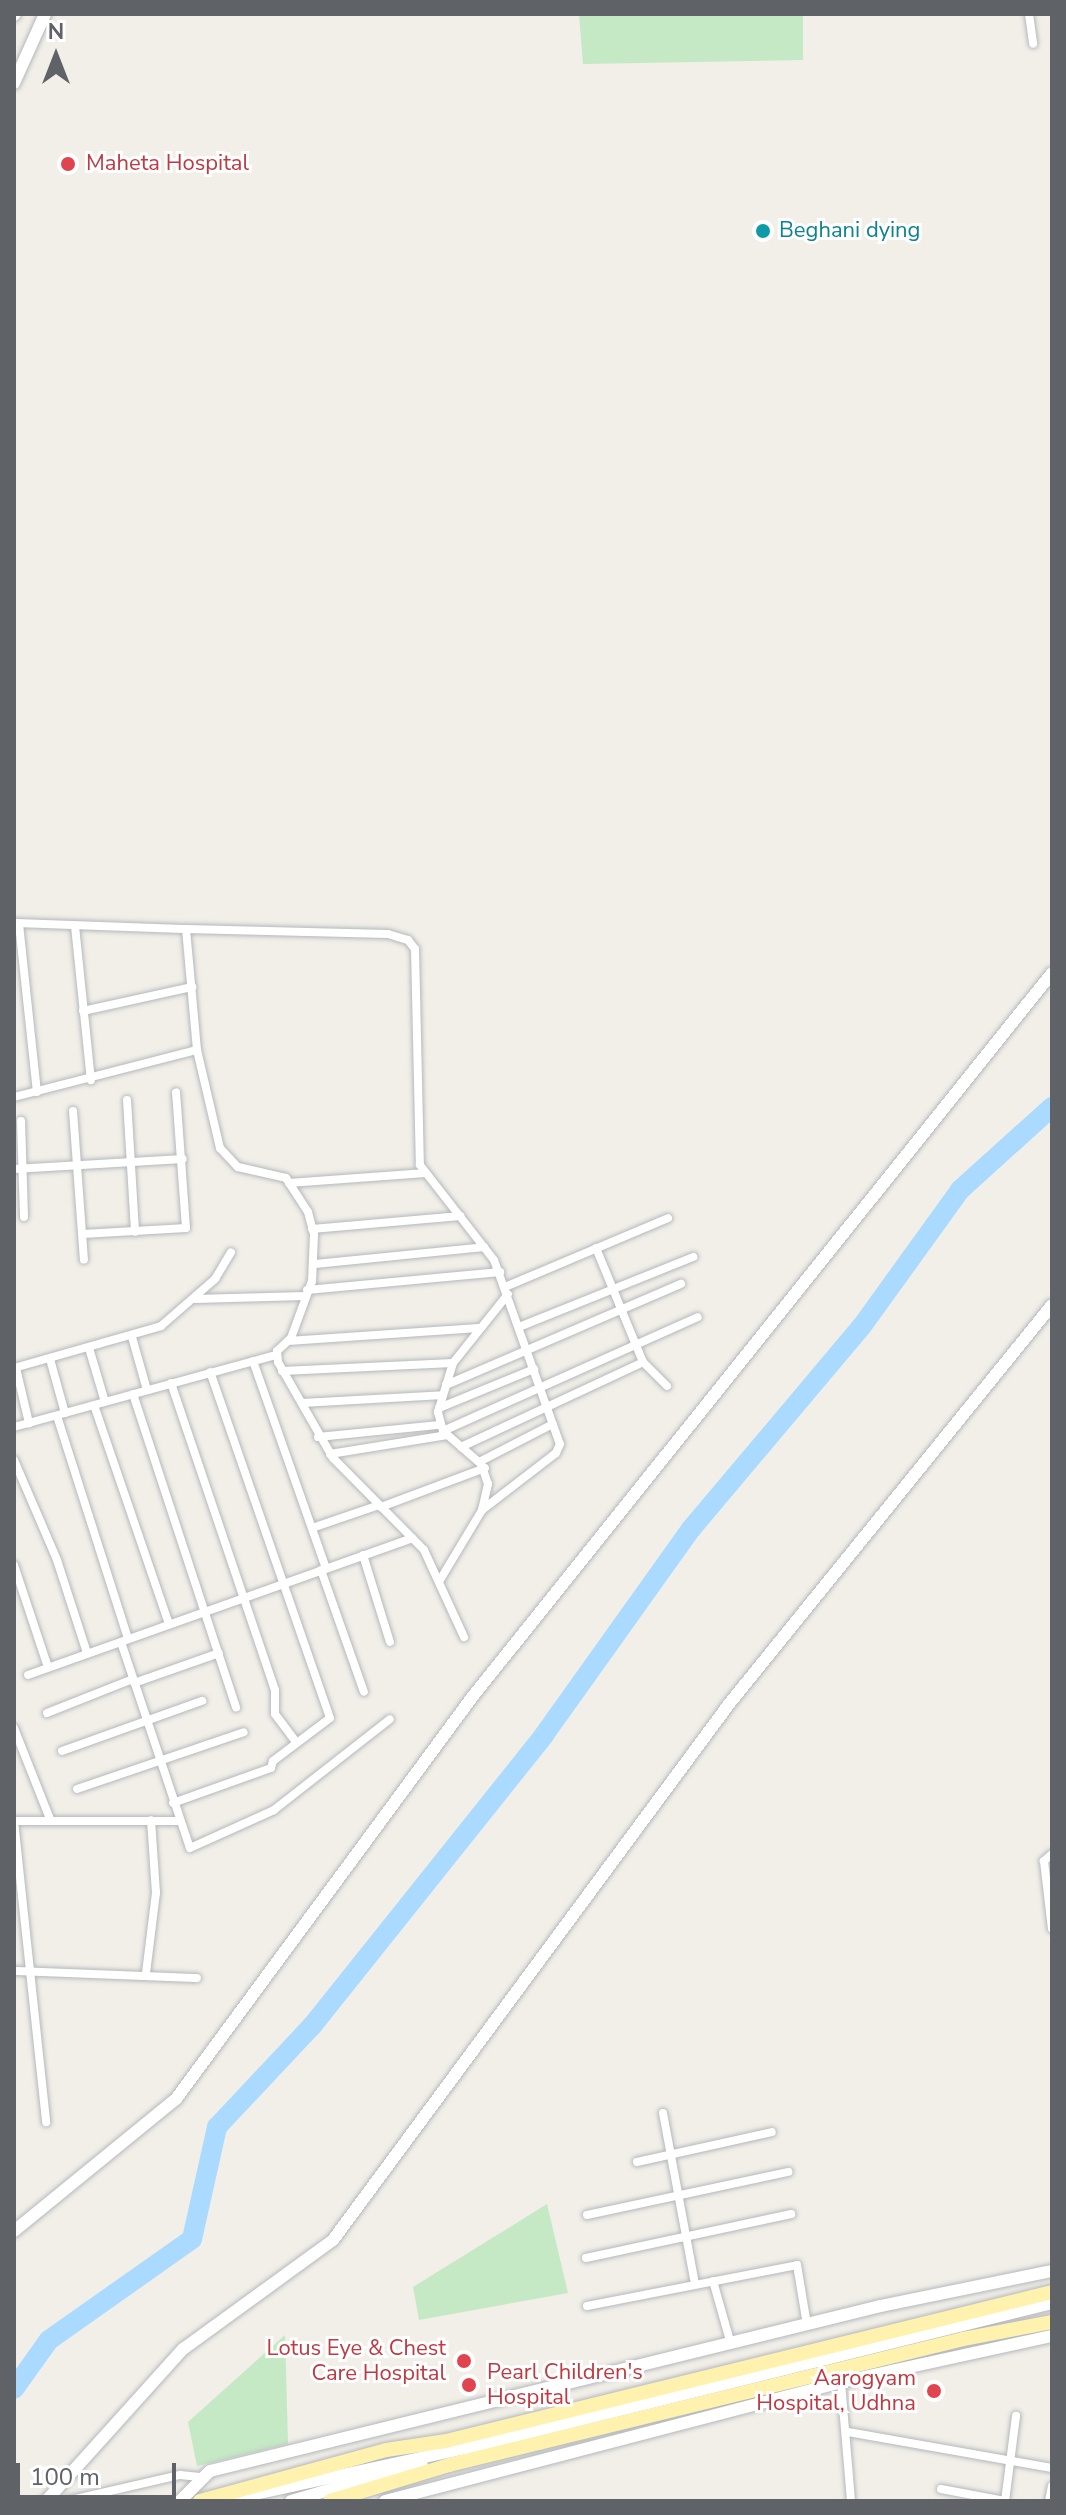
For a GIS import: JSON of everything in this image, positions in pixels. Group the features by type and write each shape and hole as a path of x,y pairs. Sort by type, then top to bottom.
{"main road":[{"path":"200,2501 386,2450 446,2441 1052,2292"},
{"path":"330,2501 464,2462 963,2339 1052,2322"}],"street":[{"path":"14,83 45,14"},
{"path":"1029,14 1033,44"},
{"path":"37,1092 17,924 388,934 408,940 417,960 420,1165 500,1272 553,1424 559,1451 482,1510"},
{"path":"75,926 91,1080"},
{"path":"14,1427 276,1355 287,1341 306,1293 315,1264 312,1229 289,1183 272,1173 238,1167 224,1155 197,1050 186,929"},
{"path":"14,2231 176,2099 473,1696 1052,973"},
{"path":"83,1011 192,987"},
{"path":"14,1097 91,1080 197,1050"},
{"path":"83,1234 186,1228 176,1092"},
{"path":"127,1100 135,1232"},
{"path":"73,1111 84,1260"},
{"path":"21,1121 25,1168 24,1217"},
{"path":"14,1169 183,1159"},
{"path":"289,1183 426,1173"},
{"path":"312,1229 460,1216"},
{"path":"440,1580 482,1510 488,1484 482,1465 443,1431 439,1408 453,1363 506,1290 668,1218"},
{"path":"315,1264 484,1247"},
{"path":"596,1248 643,1362 667,1386"},
{"path":"29,1423 15,1368 132,1337 161,1326 194,1299 226,1266 231,1252"},
{"path":"519,1327 693,1257"},
{"path":"194,1299 306,1293 500,1272"},
{"path":"302,1403 444,1390 527,1349 681,1284"},
{"path":"46,2501 183,2349 333,2240 729,1704 1052,1305"},
{"path":"330,1454 443,1431 698,1317"},
{"path":"287,1341 479,1328"},
{"path":"132,1337 147,1390"},
{"path":"89,1348 105,1402"},
{"path":"276,1355 330,1454 412,1538 440,1580 464,1637"},
{"path":"50,1359 61,1414 133,1681 188,1846 197,1849 274,1810 390,1719"},
{"path":"253,1361 312,1528 364,1692"},
{"path":"461,1447 643,1362"},
{"path":"282,1371 453,1363"},
{"path":"439,1408 534,1369"},
{"path":"173,1803 271,1768 330,1718 210,1372"},
{"path":"171,1383 275,1690 275,1714 297,1743"},
{"path":"133,1394 236,1707"},
{"path":"94,1405 169,1624"},
{"path":"312,1528 380,1506 482,1465 553,1424"},
{"path":"318,1437 443,1431"},
{"path":"14,1460 57,1560 87,1653"},
{"path":"28,1675 412,1538"},
{"path":"363,1555 390,1642"},
{"path":"14,1565 48,1667"},
{"path":"47,1713 219,1653"},
{"path":"62,1751 147,1724 202,1701"},
{"path":"14,1728 50,1819"},
{"path":"77,1789 244,1732"},
{"path":"146,1973 156,1893 151,1820"},
{"path":"46,2122 33,1969 14,1821 179,1821"},
{"path":"1052,1854 1044,1861 1052,1929"},
{"path":"14,1971 146,1973 197,1978"},
{"path":"663,2113 695,2284"},
{"path":"637,2162 772,2132"},
{"path":"587,2215 788,2172"},
{"path":"586,2258 791,2214"},
{"path":"587,2306 797,2265 807,2325"},
{"path":"67,2501 180,2475 200,2477 807,2325 1052,2271"},
{"path":"713,2281 731,2344"},
{"path":"223,2501 467,2448 1052,2303"},
{"path":"1004,2316 1052,2312"},
{"path":"385,2501 841,2382 1052,2336"},
{"path":"841,2382 852,2501"},
{"path":"941,2489 1005,2501 1016,2416"},
{"path":"848,2432 1052,2468"},
{"path":"291,2501 467,2448"},
{"path":"180,2501 200,2477"},
{"path":"1049,2501 1052,2486"}],"green space":[{"path":"579,14 803,14 803,60 583,64"},
{"path":"547,2204 568,2293 419,2320 413,2287"},
{"path":"285,2335 288,2444 197,2466 188,2422"}],"waterway":[{"path":"14,2389 49,2340 192,2239 217,2127 312,2026 544,1735 691,1529 862,1326 960,1190 1052,1107"}],"place":[{"name":"Maheta Hospital","path":"68,164"},
{"name":"Beghani dying","path":"763,231"},
{"name":"Lotus Eye & Chest Care Hospital","path":"464,2361"},
{"name":"Pearl Children's Hospital","path":"469,2385"},
{"name":"Aarogyam Hospital, Udhna","path":"934,2391"}]}
